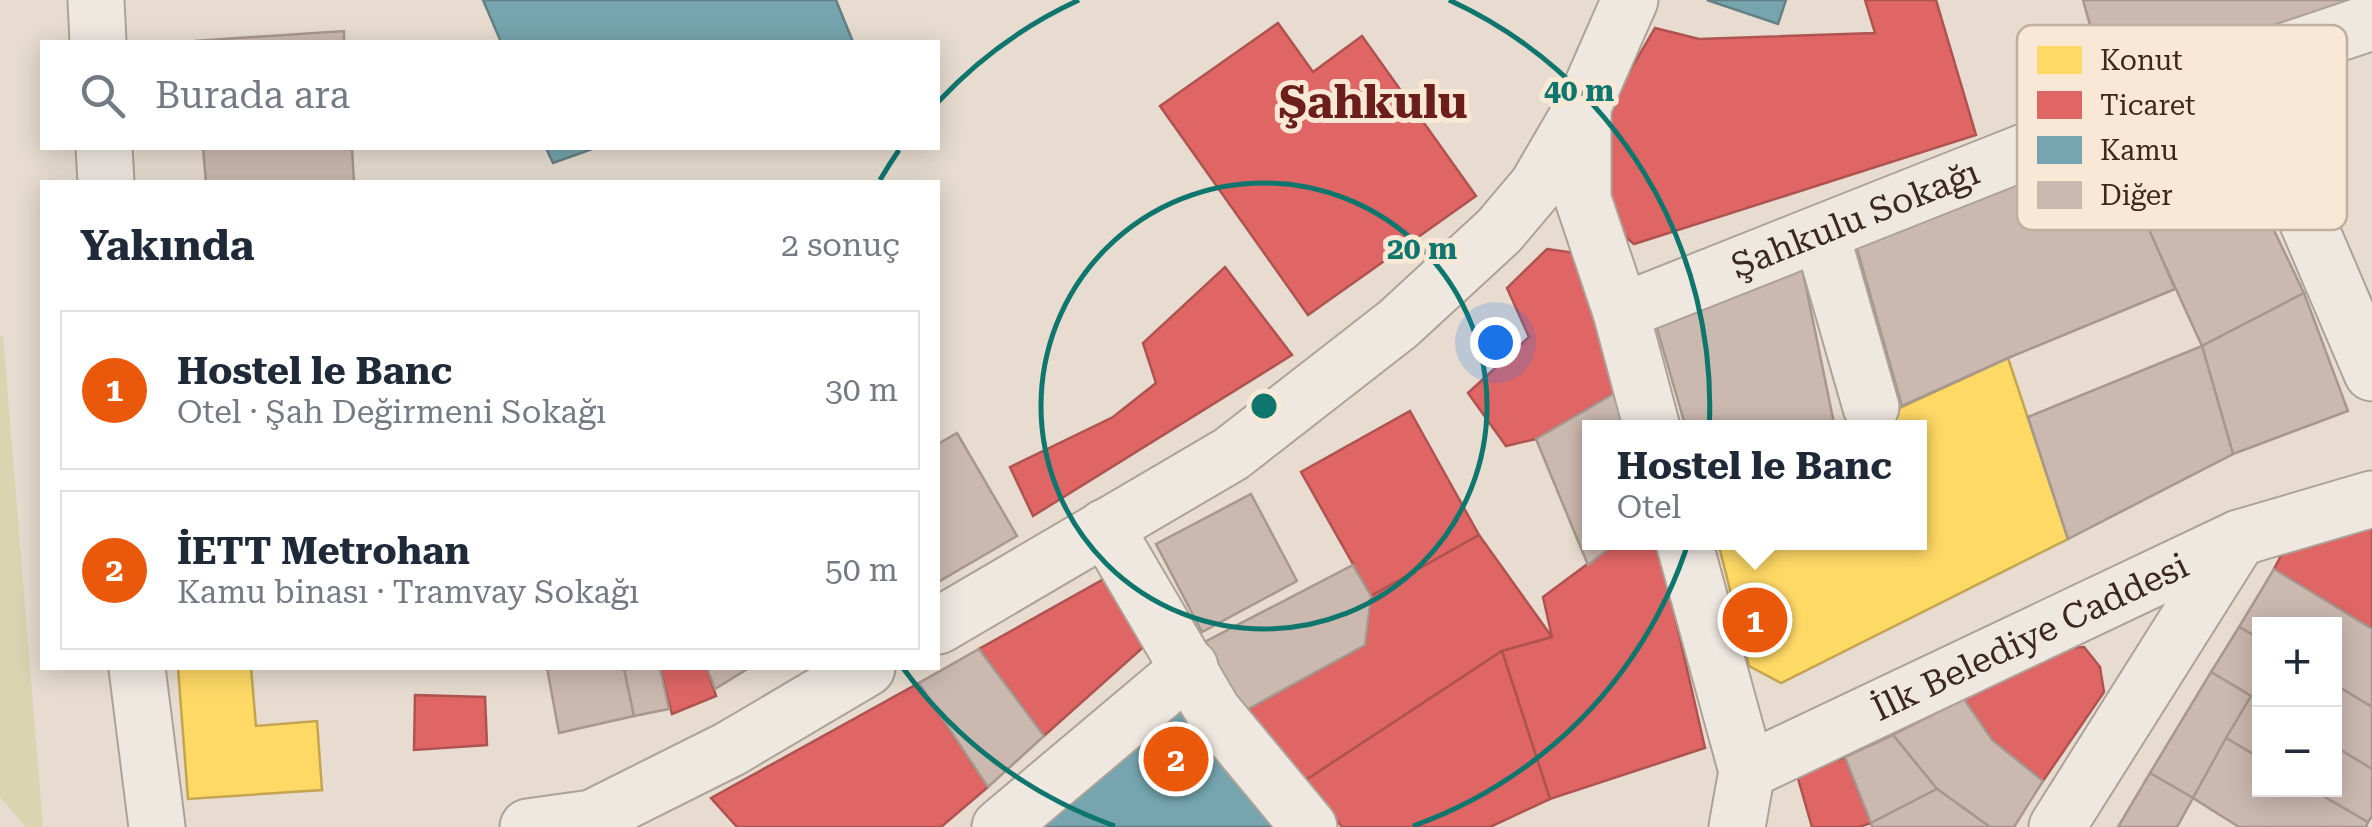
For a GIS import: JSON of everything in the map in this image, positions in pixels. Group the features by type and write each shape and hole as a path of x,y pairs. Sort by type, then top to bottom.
{"street":[{"path":"96,0 98,40"},
{"path":"940,625 1231,454 1398,324 1499,231 1537,186 1582,107 1630,0"},
{"name":"Şahkulu Sokağı","path":"2347,30 2372,22"},
{"path":"1582,107 1583,198 1621,312 1650,420"},
{"path":"104,150 106,180"},
{"name":"Şahkulu Sokağı","path":"1621,312 2017,155"},
{"path":"2311,230 2372,373"},
{"path":"1821,233 1872,408"},
{"name":"İlk Belediye Caddesi","path":"1747,771 2239,538 2372,499"},
{"path":"1105,527 1213,711 1309,827"},
{"path":"2057,827 2239,538"},
{"path":"1686,550 1747,771 1738,827"},
{"path":"1000,827 1190,668"},
{"path":"136,670 157,827"},
{"path":"528,827 605,819 864,670"}],"shaded area":[{"path":"3,336 43,827 26,827 0,797"}],"building: Konut":[{"path":"2008,358 2068,539 1781,683 1749,666 1720,550 1927,550 1927,420 1873,420"},
{"path":"178,670 251,670 256,726 317,721 322,790 188,799"}],"building: Ticaret":[{"path":"1865,0 1936,0 1976,135 1634,244 1599,214 1597,127 1655,28 1699,39 1875,33"},
{"path":"1278,23 1313,72 1362,36 1476,196 1308,315 1160,106"},
{"path":"1547,249 1583,254 1615,393 1536,439 1506,446 1468,393 1529,337 1507,288"},
{"path":"1225,267 1292,355 1033,516 1010,467 1113,417 1156,383 1143,343"},
{"path":"1410,411 1479,535 1371,596 1301,472"},
{"path":"2372,522 2372,629 2274,569 2285,548"},
{"path":"1479,535 1552,637 1502,651 1306,780 1237,715 1365,645 1371,596"},
{"path":"1606,550 1660,550 1705,748 1550,799 1502,651 1552,637 1543,597"},
{"path":"1104,579 1149,642 1044,736 979,649"},
{"path":"2084,647 2100,667 2104,692 2043,781 1992,740 1964,699 2057,649"},
{"path":"1502,651 1550,799 1490,827 1342,827 1306,780"},
{"path":"661,670 708,670 716,696 672,714"},
{"path":"919,683 988,787 941,827 737,827 711,798"},
{"path":"415,695 485,697 487,745 414,750"},
{"path":"1845,757 1871,823 1859,827 1812,827 1797,775"}],"building: Kamu":[{"path":"483,0 836,0 852,40 500,40"},
{"path":"1707,0 1786,0 1778,24"},
{"path":"547,150 589,150 553,163"},
{"path":"1189,692 1291,827 1037,827"}],"building: Diğer":[{"path":"2083,0 2363,0 2277,25 2090,25"},
{"path":"344,31 344,40 209,40"},
{"path":"203,150 352,150 354,180 206,180"},
{"path":"2017,174 2017,230 2149,230 2175,289 1902,406 1854,238"},
{"path":"2149,230 2274,230 2304,293 2202,346"},
{"path":"1799,253 1833,420 1684,420 1654,318"},
{"path":"2304,293 2348,411 2233,454 2202,346"},
{"path":"2202,346 2233,454 2068,539 2028,417"},
{"path":"1615,393 1623,420 1582,420 1582,550 1607,550 1588,565 1536,439"},
{"path":"957,433 1017,536 940,581 940,443"},
{"path":"1251,494 1297,581 1202,632 1156,544"},
{"path":"1353,565 1371,596 1365,645 1237,715 1193,648"},
{"path":"2274,569 2372,629 2372,707 2342,689 2342,617 2252,617 2252,634 2239,627"},
{"path":"2239,627 2252,634 2252,696 2211,672"},
{"path":"979,649 1044,736 988,787 919,683"},
{"path":"547,670 624,670 634,716 559,733"},
{"path":"624,670 660,670 669,709 634,716"},
{"path":"708,670 746,670 715,689"},
{"path":"2211,672 2251,696 2193,798 2150,773"},
{"path":"2342,689 2372,707 2372,769 2342,751"},
{"path":"2251,696 2252,697 2252,753 2226,738"},
{"path":"1964,699 1992,740 2043,781 2014,827 1990,827 1937,789 1893,735"},
{"path":"1893,735 1937,789 1871,823 1845,757"},
{"path":"2226,738 2252,753 2252,797 2325,797 2368,822 2366,827 2239,827 2193,798"},
{"path":"2342,751 2372,769 2372,816 2368,822 2325,797 2342,797"},
{"path":"2150,773 2193,798 2177,827 2118,827"},
{"path":"1937,789 1990,827 1872,827 1871,823"}],"place":[{"name":"Hostel le Banc","path":"1755,620"},
{"name":"İETT Metrohan","path":"1176,759"}],"district":[{"name":"Şahkulu","path":"1373,102"}]}
